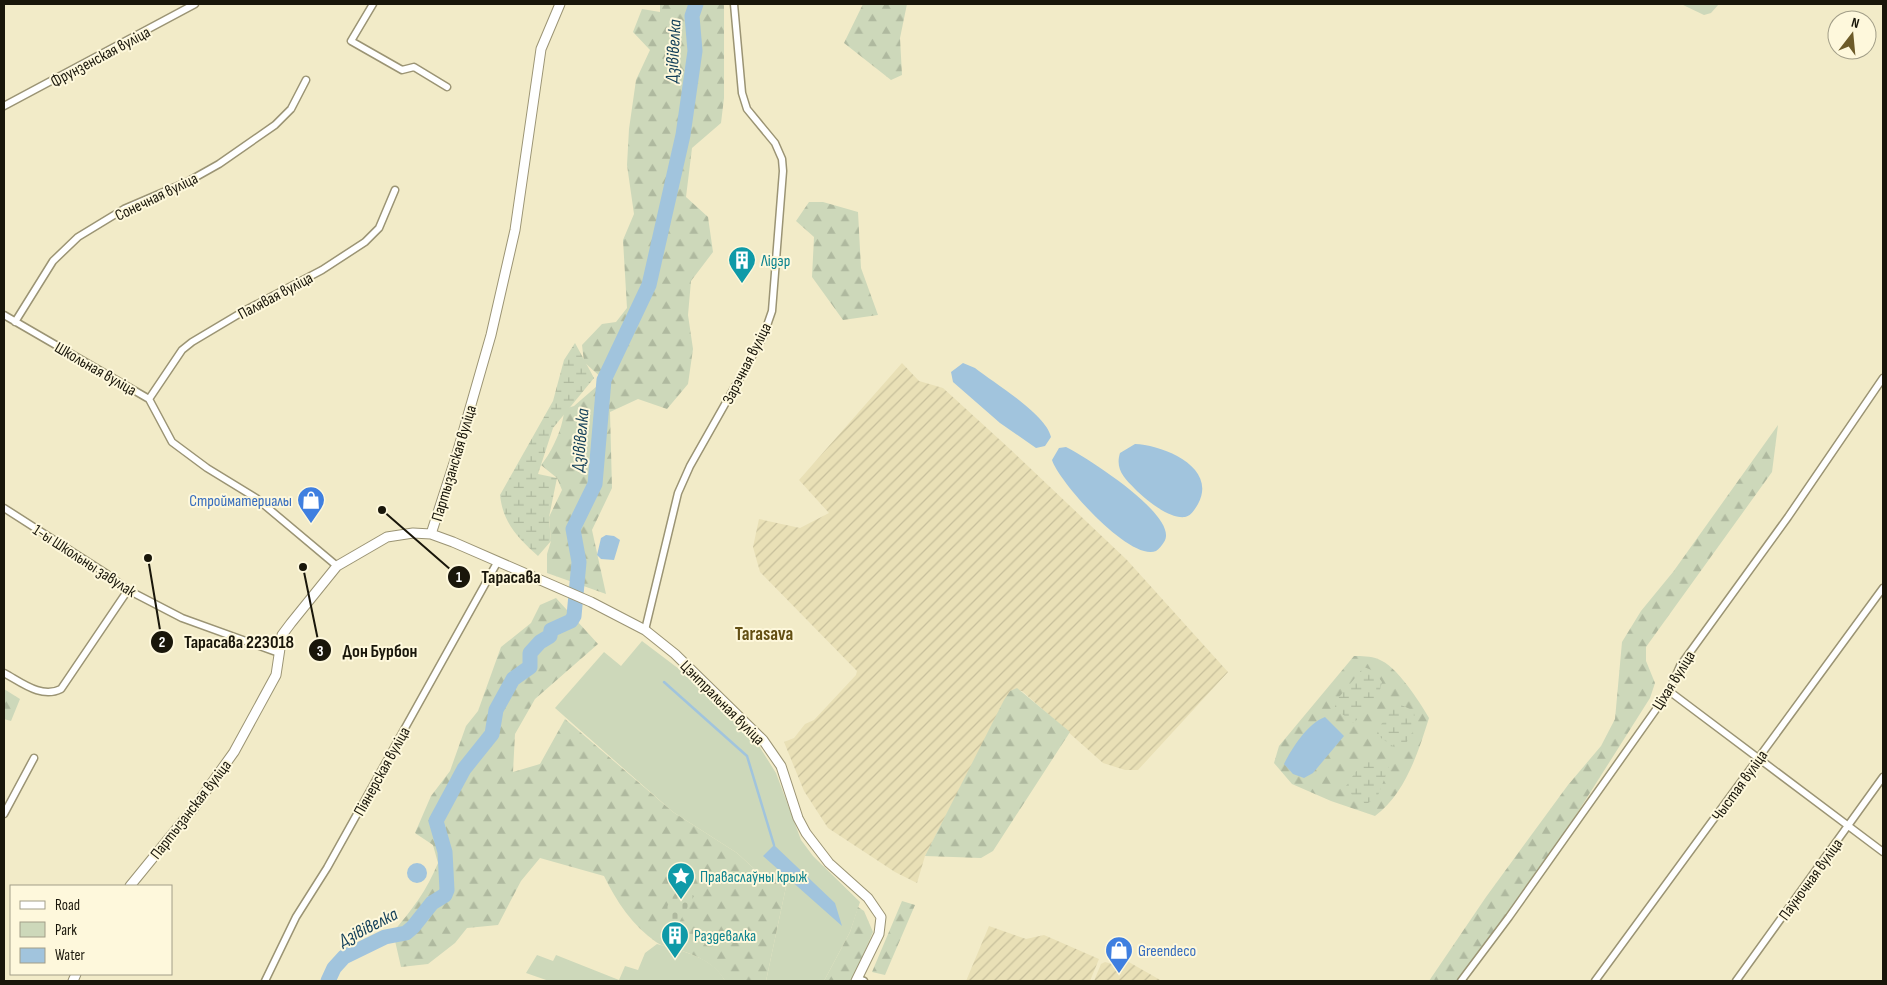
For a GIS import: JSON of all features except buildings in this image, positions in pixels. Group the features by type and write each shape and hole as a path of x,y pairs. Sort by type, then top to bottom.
{"street":[{"name":"Фрунзенская вуліца","path":"4,106 195,4"},
{"path":"373,4 352,41 402,70 414,67 447,87"},
{"name":"Партызанская вуліца","path":"131,885 196,806 234,752 276,675 282,635 338,566 392,536 407,533 431,534 456,457 491,335 515,230 541,49 560,4"},
{"name":"Зарэчная вуліца","path":"645,630 678,493 690,466 763,337 772,311 783,171 782,159 775,143 747,110 742,93 734,4"},
{"name":"Сонечная вуліца","path":"16,322 53,261 78,237 124,209 187,182 220,164 275,125 291,109 306,80"},
{"name":"Палявая вуліца","path":"149,399 182,350 192,342 244,311 322,270 365,242 379,228 395,190"},
{"name":"Школьная вуліца","path":"4,315 149,399 172,442 207,468 256,498 338,566"},
{"name":"Ціхая вуліца","path":"1461,981 1509,917 1668,692 1680,666 1788,517 1883,378"},
{"name":"1-ы Школьны завулак","path":"4,508 108,574 128,590 182,618 279,653"},
{"name":"Цэнтральная вуліца","path":"431,534 560,588 645,630 675,654 763,740 781,766 798,818 811,841 829,863 876,908 881,917 879,934 859,980"},
{"name":"Піянерская вуліца","path":"265,981 296,916 327,868 498,561"},
{"name":"Чыстая вуліца","path":"1595,981 1883,588"},
{"path":"4,673 43,693 54,693 61,689 128,590"},
{"path":"1668,692 1883,852"},
{"path":"4,814 34,758"},
{"name":"Паўночная вуліца","path":"1736,981 1883,777"}],"shaded area":[{"path":"902,363 919,381 943,388 1011,450 1127,560 1228,672 1138,770 1125,770 1103,763 1022,691 1010,691 925,856 917,883 895,872 828,828 804,791 784,742 794,738 805,724 814,720 856,675 857,671 760,572 753,547 759,519 800,528 829,513 799,480"},
{"path":"989,926 1026,939 1044,935 1099,959 1090,981 966,981"},
{"path":"1127,961 1162,981 1094,981 1101,964 1105,962 1120,966"}],"green space":[{"path":"660,4 724,4 724,98 721,123 692,148 686,197 708,217 713,252 691,281 688,315 693,349 688,384 667,409 638,399 610,412 612,488 592,530 606,594 547,573 547,554 551,541 549,517 562,490 557,478 541,465 557,438 564,409 574,406 604,380 584,362 582,345 602,324 616,322 627,308 623,240 634,214 627,165 629,129 636,80 650,50 633,32 642,9 660,12"},
{"path":"863,4 907,4 900,38 902,75 891,80 844,43"},
{"path":"1681,4 1719,4 1711,13 1704,15"},
{"path":"809,202 823,202 858,212 861,268 878,315 843,320 812,277 814,237 796,221"},
{"path":"575,343 594,378 553,428 538,474 557,478 549,517 551,541 538,556 524,543 508,522 504,514 500,495 553,401 564,360"},
{"path":"1778,425 1772,472 1646,647 1646,661 1655,683 1650,698 1538,875 1457,981 1429,981 1486,897 1568,785 1601,746 1615,719 1622,642 1641,611 1673,572"},
{"path":"556,598 598,644 535,699 515,734 513,772 540,764 565,719 673,812 737,853 760,874 787,882 766,981 725,981 710,964 660,944 648,936 626,912 604,876 540,858 521,881 498,925 467,928 455,943 428,964 401,967 393,932 407,916 429,882 438,863 433,845 415,833 431,796 450,771 466,726 478,711 501,647 531,623 540,605"},
{"path":"642,641 679,669 759,746 776,773 801,840 813,856 860,902 850,932 824,981 766,981 787,882 760,874 737,853 673,812 555,708 604,652 621,666"},
{"path":"1354,656 1375,658 1393,669 1407,685 1429,718 1415,759 1402,785 1395,796 1375,816 1331,801 1292,784 1274,763 1279,746"},
{"path":"1364,667 1374,671 1382,682 1378,694 1371,705 1353,723 1335,708 1335,702"},
{"path":"1017,688 1070,732 993,851 981,858 925,856 1004,700 1010,691"},
{"path":"4,689 20,699 11,721 4,719"},
{"path":"1397,703 1414,711 1416,726 1405,745 1396,748 1381,738 1377,730"},
{"path":"1365,758 1383,760 1389,767 1377,798 1366,804 1352,795 1346,786"},
{"path":"679,887 694,896 676,928 660,918"},
{"path":"902,901 915,905 885,975 872,972"},
{"path":"858,907 864,911 873,932 852,981 824,981 850,932"},
{"path":"657,944 696,956 713,966 725,981 549,981 526,973 537,955 553,961 556,955 619,980 625,966 638,970 645,953"}],"water":[{"path":"963,363 975,368 1006,390 1040,419 1051,437 1045,446 1036,448 1000,423 953,382 951,372"},
{"path":"1135,444 1147,445 1173,454 1184,460 1194,469 1201,479 1202,491 1193,512 1185,517 1179,517 1165,512 1151,503 1124,477 1119,464 1120,453"},
{"path":"1066,447 1129,489 1159,518 1165,531 1164,542 1156,551 1144,551 1130,545 1097,518 1081,501 1057,471 1052,460 1059,448"},
{"path":"606,535 614,536 620,540 614,560 601,559 597,555 601,538"},
{"path":"1325,717 1344,736 1313,773 1304,778 1293,774 1284,764 1287,758 1306,731 1318,720"},
{"path":"774,845 835,903 842,926 763,856"},
{"path":"417,863 424,866 427,873 424,880 417,883 410,880 407,873 410,866"},
{"path":"339,957 344,957 346,960 339,969 326,976 325,972"}],"waterway":[{"name":"Дзівівелка","path":"328,981 334,968 344,957 385,937 406,933 432,903 445,895 447,890 445,852 436,821 464,769 492,734 496,710 513,679 530,667 530,653 540,642 550,636 551,630 571,621 574,616 579,562 573,529 595,484 604,380 649,285 683,135 695,51 692,16 696,4"},
{"path":"664,682 747,756 774,845"}],"place":[{"name":"Лідэр","path":"742,284"},
{"name":"Тарасава","path":"382,510"},
{"name":"Стройматериалы","path":"311,524"},
{"name":"Тарасава 223018","path":"148,558"},
{"name":"Дон Бурбон","path":"303,567"},
{"name":"Праваслаўны крыж","path":"681,900"},
{"name":"Раздевалка","path":"675,959"},
{"name":"Greendeco","path":"1119,974"}],"district":[{"name":"Tarasava","path":"764,633"}]}
